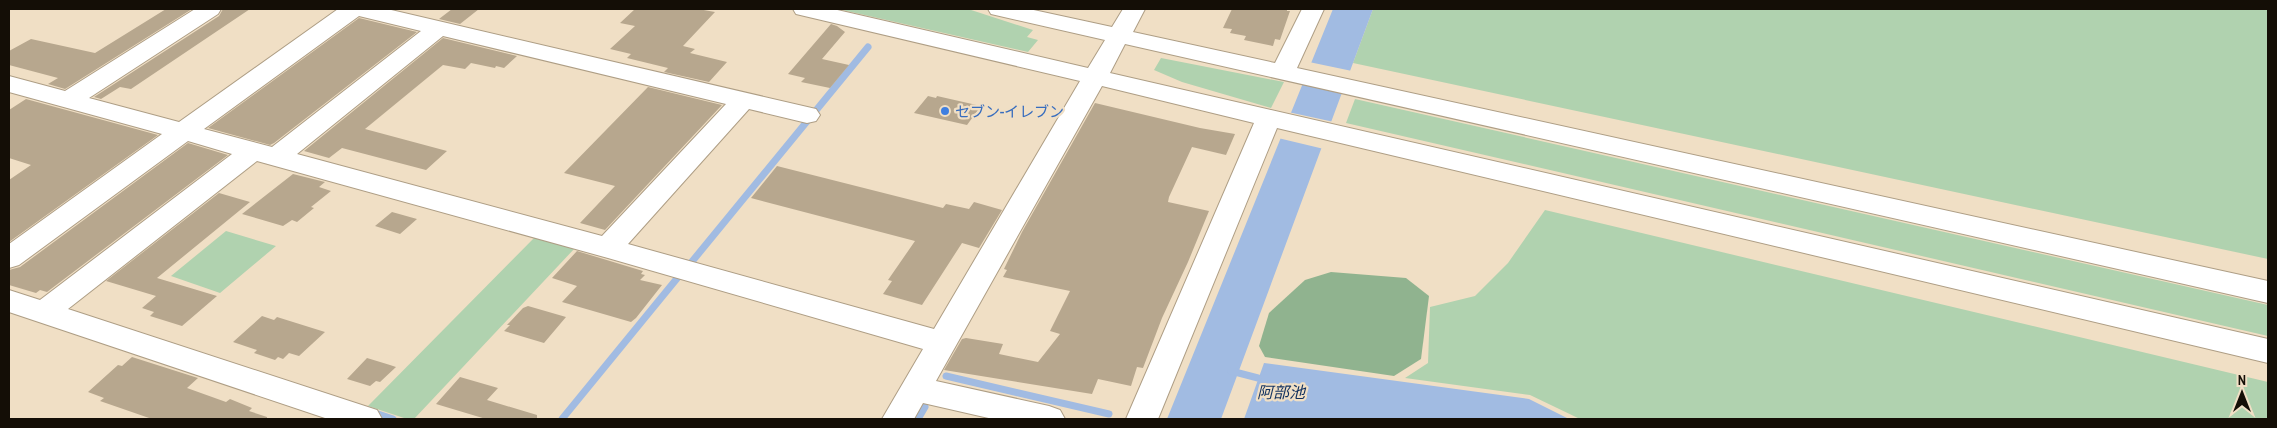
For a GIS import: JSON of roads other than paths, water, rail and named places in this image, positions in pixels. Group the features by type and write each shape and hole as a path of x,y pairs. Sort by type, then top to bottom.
{"street":[{"path":"73,98 210,9"},
{"path":"9,258 353,9"},
{"path":"359,9 807,115"},
{"path":"804,9 2268,351"},
{"path":"999,9 1290,72 2268,292"},
{"path":"898,419 940,342 1134,9"},
{"path":"1290,72 1313,9"},
{"path":"49,309 273,153 439,28"},
{"path":"9,84 73,98 182,132 273,153 940,342"},
{"path":"608,248 744,100"},
{"path":"1142,419 1273,119"},
{"path":"9,302 49,309 366,419"},
{"path":"915,389 1049,419"}],"water":[{"path":"1333,9 1373,9 1221,419 1167,419"},
{"name":"阿部池","path":"1264,363 1529,399 1569,419 1244,419"}],"waterway":[{"path":"683,262 690,264 868,47"},
{"path":"562,419 679,276"},
{"path":"1231,371 1258,378"},
{"path":"946,376 1109,414"},
{"path":"918,419 925,407"},
{"path":"372,412 393,419"}],"place":[{"name":"セブン-イレブン","path":"945,111"}]}
